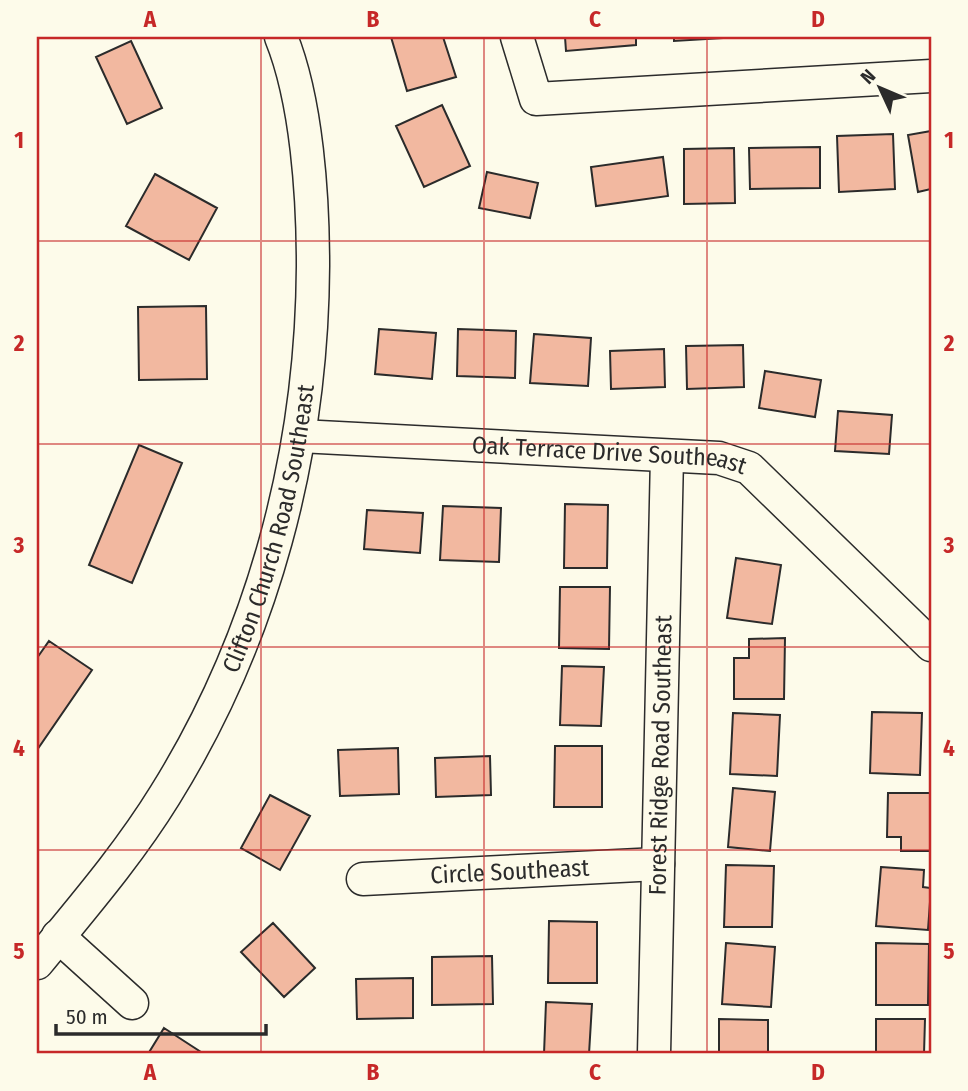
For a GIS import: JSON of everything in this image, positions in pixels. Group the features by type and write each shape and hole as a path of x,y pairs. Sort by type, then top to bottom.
{"street":[{"name":"Clifton Church Road Southeast","path":"37,962 118,864 165,795 206,722 241,646 268,569 290,486 305,404 313,321 313,237 307,154 291,62 281,37"},
{"path":"517,37 536,99 931,76"},
{"name":"Oak Terrace Drive Southeast","path":"300,436 719,458 749,468 931,645"},
{"name":"Forest Ridge Road Southeast","path":"654,1054 667,456"},
{"name":"Circle Southeast","path":"363,879 658,864"},
{"path":"58,936 132,1003"}],"building":[{"path":"391,37 443,37 456,77 407,91"},
{"path":"565,37 636,37 636,45 566,51"},
{"path":"674,37 740,37 674,41"},
{"path":"131,41 162,108 127,124 96,57"},
{"path":"442,105 470,166 424,187 396,126"},
{"path":"931,131 931,189 918,192 908,135"},
{"path":"893,134 895,189 839,192 837,136"},
{"path":"820,147 820,188 750,189 749,148"},
{"path":"734,148 735,203 684,204 684,149"},
{"path":"663,157 668,196 596,206 591,167"},
{"path":"487,172 538,183 530,218 479,208"},
{"path":"155,174 217,208 189,260 126,226"},
{"path":"206,306 207,379 139,380 138,307"},
{"path":"379,329 436,333 432,379 375,374"},
{"path":"458,329 516,331 515,378 457,376"},
{"path":"534,334 591,338 588,386 530,383"},
{"path":"743,345 744,387 687,389 686,346"},
{"path":"664,349 665,387 611,389 610,351"},
{"path":"765,371 821,380 815,417 759,408"},
{"path":"838,411 892,415 889,454 835,451"},
{"path":"139,445 182,463 132,583 89,565"},
{"path":"565,504 608,505 607,568 564,568"},
{"path":"443,506 501,508 499,562 440,560"},
{"path":"367,510 423,513 420,553 364,549"},
{"path":"736,558 781,565 772,624 727,618"},
{"path":"560,587 610,587 609,649 559,648"},
{"path":"785,638 784,699 734,699 734,658 749,658 749,639"},
{"path":"49,641 92,670 37,750 37,658"},
{"path":"562,666 604,667 601,726 560,725"},
{"path":"872,712 922,713 920,775 870,773"},
{"path":"733,713 780,715 777,776 730,774"},
{"path":"555,746 602,746 602,807 554,807"},
{"path":"398,748 399,794 340,796 338,750"},
{"path":"490,756 491,795 436,797 435,758"},
{"path":"733,788 775,792 770,851 728,847"},
{"path":"888,793 931,793 930,851 901,851 901,837 887,837"},
{"path":"270,795 310,816 280,870 241,848"},
{"path":"726,865 774,866 772,927 724,927"},
{"path":"881,867 924,870 923,887 931,888 928,930 876,926"},
{"path":"549,921 597,922 597,983 548,983"},
{"path":"273,923 315,968 284,997 241,952"},
{"path":"726,943 775,947 771,1007 722,1004"},
{"path":"876,943 929,944 928,1005 876,1005"},
{"path":"492,956 493,1004 432,1005 432,957"},
{"path":"413,978 413,1018 357,1019 356,979"},
{"path":"546,1002 592,1004 589,1054 544,1054"},
{"path":"719,1019 768,1020 768,1054 719,1054"},
{"path":"876,1019 925,1019 924,1054 876,1054"},
{"path":"164,1028 204,1054 148,1054"}]}
